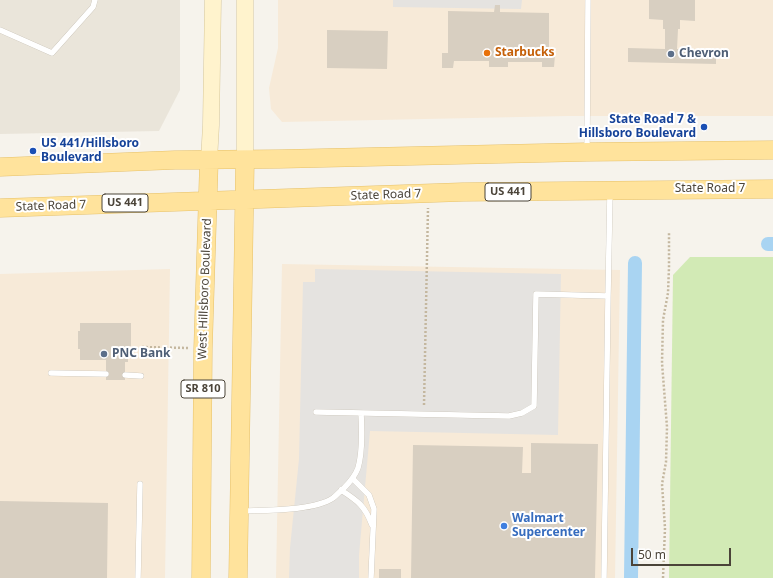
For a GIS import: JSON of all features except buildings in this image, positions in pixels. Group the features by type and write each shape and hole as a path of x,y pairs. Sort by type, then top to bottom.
{"main road":[{"path":"0,168 175,160 773,150"},
{"name":"West Hillsboro Boulevard","path":"201,578 204,348 209,160"},
{"name":"SR 810","path":"238,578 245,160"},
{"name":"State Road 7","path":"0,208 471,192 773,189"}],"street":[{"name":"West Hillsboro Boulevard","path":"209,160 213,0"},
{"path":"245,0 245,160"}],"lane":[{"path":"0,30 52,53 93,7 95,0"},
{"path":"587,152 588,0"},
{"path":"604,578 610,190"},
{"path":"316,412 509,416 522,413 534,406 536,294 608,296"},
{"path":"51,372 106,374"},
{"path":"125,375 141,376"},
{"path":"240,511 293,508 315,505 332,499 353,479 358,468 362,425 361,413"},
{"path":"353,479 369,495 374,508 371,578"},
{"path":"138,578 140,484"},
{"path":"341,490 356,500 368,512 373,527"}],"path":[{"path":"424,414 428,221"},
{"path":"663,578 665,528 662,484 666,462 667,427 662,363 663,320 668,293 669,232"},
{"path":"142,347 204,348"}],"shaded area":[{"path":"0,0 180,0 180,90 159,131 0,134"},
{"path":"278,0 773,0 773,116 568,116 282,122 271,109 269,88 278,48"},
{"path":"393,0 522,0 521,9 393,7"},
{"path":"282,264 620,270 615,578 276,578"},
{"path":"170,269 165,578 0,578 0,274"},
{"path":"315,269 561,274 558,435 370,431 359,555 359,578 289,578 290,548 299,459 303,282 315,282"}],"green space":[{"path":"690,257 773,257 773,578 669,578 673,275"}],"waterway":[{"path":"768,244 773,244"},
{"path":"631,578 635,263"}],"place":[{"name":"Starbucks","path":"487,53"},
{"name":"Chevron","path":"671,54"},
{"name":"State Road 7 & Hillsboro Boulevard","path":"704,127"},
{"name":"US 441/Hillsboro Boulevard","path":"33,151"},
{"name":"PNC Bank","path":"104,354"},
{"name":"Walmart Supercenter","path":"504,526"}]}
